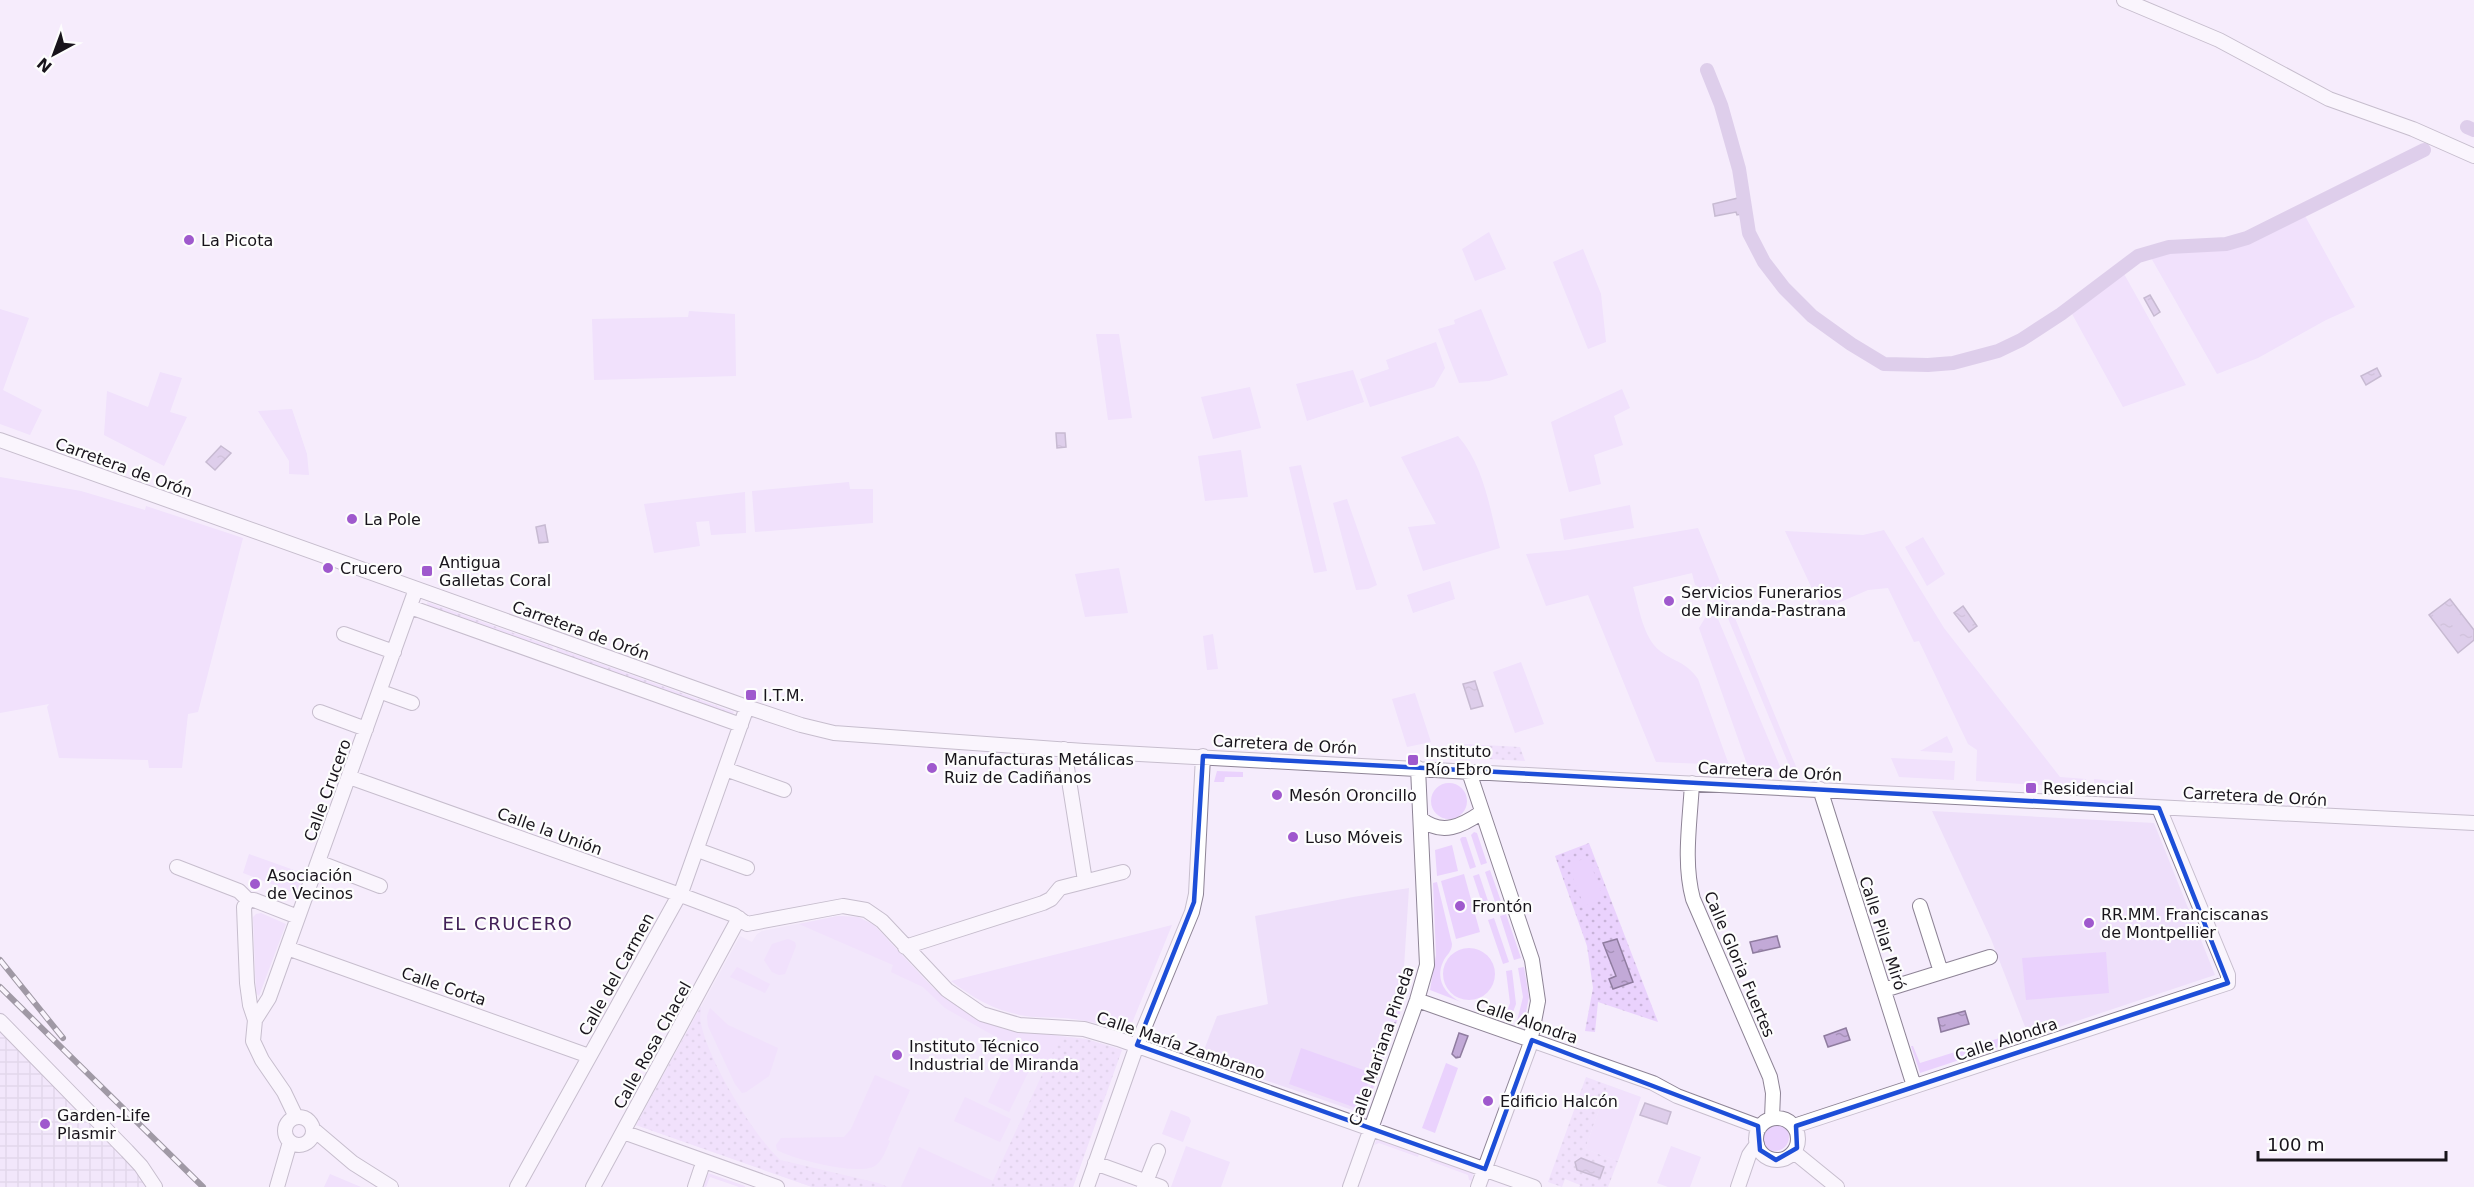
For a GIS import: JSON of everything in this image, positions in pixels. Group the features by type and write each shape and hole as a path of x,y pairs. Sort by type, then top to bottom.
{"street":[{"path":"2124,0 2219,40 2329,99 2413,129 2474,156"},
{"name":"Carretera de Orón","path":"0,440 747,707 801,725 843,734 1469,772 2474,823"},
{"name":"Calle Crucero","path":"255,1020 269,998 416,589"},
{"path":"410,607 741,725"},
{"path":"344,634 394,652"},
{"path":"387,694 412,703"},
{"name":"Calle del Carmen","path":"517,1187 679,895 747,707"},
{"name":"Calle Crucero","path":"320,711 366,729"},
{"path":"1064,749 1085,880"},
{"path":"1087,1187 1137,1046 1192,912 1196,894 1203,756"},
{"name":"Calle Mariana Pineda","path":"1350,1187 1417,1000 1427,957 1418,768"},
{"path":"725,770 784,790"},
{"path":"1469,772 1537,981 1538,1001 1531,1040 1478,1187"},
{"name":"Calle la Unión","path":"349,777 739,918"},
{"name":"Calle Gloria Fuertes","path":"1692,783 1688,863 1690,886 1697,908 1770,1077 1773,1093 1772,1118"},
{"name":"Calle Pilar Miró","path":"1820,789 1890,988 1914,1086"},
{"name":"Calle Alondra","path":"1794,1126 2228,982 2228,975 2159,808"},
{"path":"1421,819 1436,827 1454,828 1482,812"},
{"path":"703,852 747,868"},
{"name":"Calle Crucero","path":"318,862 380,886"},
{"path":"177,867 239,891 248,900 298,917"},
{"path":"905,946 1043,903 1051,899 1060,888 1123,872"},
{"path":"248,900 244,907 247,983 249,1005 255,1020 256,1051 284,1092 296,1117"},
{"name":"Calle María Zambrano","path":"739,918 747,924 757,924 843,906 866,910 877,916 947,990 982,1014 1019,1024 1084,1029 1534,1187"},
{"path":"1920,906 1941,972"},
{"name":"Calle Rosa Chacel","path":"593,1187 739,918"},
{"name":"Calle Corta","path":"287,948 589,1056"},
{"name":"Calle Pilar Miró","path":"1890,988 1990,957"},
{"name":"Calle Alondra","path":"1417,1000 1653,1083 1677,1096 1760,1127"},
{"path":"0,1021 141,1166 154,1187"},
{"path":"277,1187 290,1142 285,1130 288,1122 296,1117 305,1118 313,1129 353,1163 391,1187"},
{"path":"1738,1187 1760,1127 1772,1118 1784,1119 1794,1126 1798,1142 1789,1157 1776,1160 1753,1149"},
{"path":"290,1142 299,1145 308,1142 313,1129"},
{"path":"623,1132 777,1187"},
{"path":"1145,1184 1158,1151"},
{"path":"1794,1152 1837,1187"},
{"path":"1095,1163 1145,1184 1161,1187"},
{"path":"695,1187 701,1169"}],"highlighted area":[{"path":"1203,756 2159,808 2228,983 1796,1126 1797,1148 1776,1160 1760,1150 1758,1126 1532,1040 1485,1169 1137,1045 1194,902"}],"shaded area":[{"path":"2304,214 2355,307 2326,320 2258,358 2217,374 2150,256 2235,244 2275,229"},
{"path":"1489,232 1506,269 1475,281 1462,249"},
{"path":"1583,249 1601,294 1606,342 1588,349 1553,262"},
{"path":"2123,272 2186,385 2123,407 2071,312"},
{"path":"0,309 29,318 3,390 42,410 30,435 0,424"},
{"path":"1481,309 1508,375 1489,381 1459,383 1438,329 1455,324 1454,320"},
{"path":"689,311 735,314 736,376 594,380 592,319 688,317"},
{"path":"1096,334 1119,334 1132,418 1108,420"},
{"path":"1436,342 1445,368 1434,387 1370,407 1360,379 1389,369 1386,360"},
{"path":"1353,370 1364,402 1307,421 1296,384"},
{"path":"160,372 182,378 170,412 187,417 164,466 104,435 107,391 148,407"},
{"path":"1250,387 1261,428 1213,439 1201,397"},
{"path":"1622,389 1630,408 1614,416 1623,445 1594,455 1601,484 1569,492 1551,422"},
{"path":"292,409 307,454 309,475 289,474 289,461 258,411"},
{"path":"1458,436 1475,461 1481,475 1500,548 1423,571 1408,527 1436,524 1401,457"},
{"path":"1241,450 1248,497 1205,501 1198,456"},
{"path":"1301,465 1327,571 1314,573 1289,467"},
{"path":"0,477 81,491 145,510 146,506 243,538 198,712 188,714 182,768 149,768 148,760 59,758 47,707 49,704 0,713"},
{"path":"849,482 850,489 873,489 873,523 755,532 752,491"},
{"path":"745,492 746,533 711,535 709,521 696,522 700,546 654,553 644,504"},
{"path":"1347,499 1377,585 1368,589 1356,590 1333,503"},
{"path":"1630,505 1634,528 1564,540 1560,519"},
{"path":"1698,528 1798,771 1791,770 1717,592 1700,593 1692,573 1633,587 1642,622 1649,638 1660,651 1689,669 1698,679 1729,765 1656,762 1588,595 1546,606 1526,554 1569,550"},
{"path":"1884,530 1944,628 2060,777 2086,779 2087,788 1976,781 1977,750 1968,744 1919,641 1914,642 1888,588 1868,590 1822,610 1785,531 1863,535"},
{"path":"1923,537 1945,574 1927,586 1905,547"},
{"path":"1119,568 1128,613 1085,617 1075,574"},
{"path":"1450,581 1455,599 1413,613 1407,595"},
{"path":"427,602 553,647 551,652 428,608"},
{"path":"1708,613 1718,619 1781,769 1748,767 1699,628"},
{"path":"1213,634 1218,669 1207,670 1203,636"},
{"path":"557,648 734,712 731,716 556,653"},
{"path":"1521,662 1544,724 1515,733 1493,672"},
{"path":"1415,693 1431,742 1407,747 1392,699"},
{"path":"1947,736 1953,749 1952,753 1920,751"},
{"path":"1448,743 1520,747 1525,761 1452,757"},
{"path":"1891,758 1955,761 1954,780 1899,777"},
{"path":"1217,771 1243,772 1243,777 1225,777 1224,782 1214,782"},
{"path":"2094,779 2114,781 2119,789 2095,788"},
{"path":"1449,783 1462,788 1467,801 1462,814 1449,819 1436,814 1431,801 1436,788"},
{"name":"RR.MM. Franciscanas de Montpellier","path":"1932,811 2154,823 2215,975 2029,1037 1991,939"},
{"path":"1474,832 1477,833 1487,863 1481,865 1471,835"},
{"path":"1466,837 1476,867 1470,869 1460,839"},
{"path":"1589,843 1658,1022 1598,1002 1595,1032 1585,1031 1593,988 1587,946 1555,856"},
{"path":"1452,845 1458,871 1437,876 1435,850"},
{"path":"249,854 305,874 298,894 243,873"},
{"path":"1588,857 1604,899 1584,906 1568,865"},
{"path":"1490,870 1503,907 1497,908 1485,872"},
{"name":"Frontón","path":"1464,874 1480,932 1456,939 1441,881"},
{"path":"1479,874 1491,910 1485,912 1473,876"},
{"path":"1437,882 1452,944 1441,968 1441,980 1446,991 1461,1002 1430,990 1436,955 1433,883"},
{"path":"1409,888 1402,999 1361,1113 1201,1058 1217,1016 1268,1004 1255,916"},
{"path":"261,913 286,924 259,996 256,993 253,917"},
{"path":"1506,914 1521,958 1514,960 1500,916"},
{"name":"Instituto Técnico Industrial de Miranda","path":"838,916 858,917 874,925 933,988 952,1005 980,1021 1014,1031 1086,1039 1121,1049 1073,1187 812,1187 636,1125 740,936 752,942 762,931"},
{"path":"838,916 858,917 874,925 933,988 971,1016 1003,1029 1060,1036 1048,1063 1035,1058 1009,1112 988,1102 1014,1047 945,1008 923,987 891,972 893,965 799,924"},
{"path":"1494,918 1509,962 1503,964 1488,920"},
{"path":"1172,925 1128,1033 1080,1020 1024,1016 1001,1010 981,1001 951,981"},
{"path":"788,939 795,942 796,946 785,974 779,975 772,972 764,960 772,944"},
{"path":"1469,948 1479,950 1487,956 1493,964 1495,974 1493,984 1487,992 1479,998 1469,1000 1459,998 1451,992 1445,984 1443,974 1445,964 1451,956 1459,950"},
{"path":"2106,952 2109,993 2026,1000 2022,958"},
{"path":"737,967 770,984 765,993 730,977"},
{"path":"1524,967 1529,997 1524,1022 1520,1024 1517,1021 1523,997 1518,968"},
{"path":"1512,970 1516,1004 1510,1020 1505,1017 1510,1003 1506,971"},
{"path":"701,1006 700,1022 712,1057 745,1115 780,1160 888,1187 812,1187 636,1125"},
{"path":"710,1008 728,1025 778,1048 769,1076 746,1092 742,1093 735,1084 708,1026 707,1016"},
{"path":"1399,1009 1401,1010 1364,1114 1361,1113"},
{"path":"0,1011 131,1145 161,1187 0,1187"},
{"path":"2025,1030 2029,1037 1920,1073 1911,1046 1920,1063"},
{"path":"1060,1036 1086,1039 1122,1050 1073,1187 990,1187"},
{"path":"1301,1048 1372,1073 1359,1109 1289,1084"},
{"path":"1446,1063 1458,1068 1435,1133 1422,1128"},
{"path":"875,1075 910,1090 888,1140 890,1141 886,1151 876,1165 857,1169 842,1168 811,1162 777,1150 776,1145 781,1138 844,1137 851,1129"},
{"path":"1586,1077 1608,1085 1585,1149 1618,1161 1608,1187 1579,1187 1580,1185 1565,1179 1562,1187 1548,1182"},
{"path":"1608,1085 1641,1097 1618,1161 1585,1149"},
{"path":"965,1097 1011,1119 1000,1142 954,1121"},
{"path":"1171,1110 1189,1117 1191,1121 1183,1142 1162,1134"},
{"path":"1775,1123 1785,1127 1789,1137 1785,1147 1775,1151 1765,1147 1761,1137 1765,1127"},
{"path":"1377,1139 1419,1154 1418,1157 1379,1143 1374,1145"},
{"path":"1186,1146 1230,1162 1221,1187 1171,1187"},
{"path":"1671,1146 1701,1157 1690,1187 1668,1187 1657,1183"},
{"path":"919,1147 993,1181 990,1187 901,1187"},
{"path":"1431,1158 1473,1173 1472,1181 1469,1180 1468,1175 1430,1161"},
{"path":"708,1173 745,1187 710,1177 706,1187 703,1187"},
{"path":"330,1174 361,1187 324,1187"}],"water":[{"path":"1738,198 1742,214 1737,215 1736,212 1715,216 1713,204"},
{"path":"2150,295 2160,312 2154,316 2144,298"},
{"path":"2377,368 2381,376 2366,385 2361,376"},
{"path":"1056,433 1065,433 1066,447 1057,448"},
{"path":"221,446 231,453 215,470 206,462"},
{"path":"545,525 548,542 539,543 536,527"},
{"path":"2450,599 2474,630 2474,640 2458,653 2429,615"},
{"path":"1963,606 1977,626 1969,632 1954,613"},
{"path":"1475,681 1483,706 1471,709 1463,684"},
{"path":"1777,936 1780,947 1753,953 1750,942"},
{"path":"1617,939 1633,982 1613,989 1609,979 1616,976 1603,943"},
{"path":"1965,1011 1969,1024 1941,1032 1938,1018"},
{"path":"1846,1028 1850,1040 1828,1047 1824,1036"},
{"path":"1459,1033 1468,1036 1460,1057 1456,1058 1452,1054"},
{"path":"1645,1103 1671,1112 1667,1124 1640,1115"},
{"path":"1581,1158 1604,1167 1600,1178 1577,1170 1575,1162"}],"waterway":[{"path":"1707,70 1721,105 1739,169 1749,233 1764,262 1784,288 1812,316 1884,364 1953,363 1998,351 2021,340 2061,314 2138,256 2169,247 2226,244 2247,238 2424,150"},
{"path":"2467,127 2474,130"}],"railway":[{"path":"0,960 63,1038"},
{"path":"0,987 203,1187"}],"place":[{"name":"La Picota","path":"189,240"},
{"name":"La Pole","path":"352,519"},
{"name":"Crucero","path":"328,568"},
{"name":"Antigua Galletas Coral","path":"427,571"},
{"name":"Servicios Funerarios de Miranda-Pastrana","path":"1669,601"},
{"name":"I.T.M.","path":"751,695"},
{"name":"Instituto Río Ebro","path":"1413,760"},
{"name":"Manufacturas Metálicas Ruiz de Cadiñanos","path":"932,768"},
{"name":"Residencial","path":"2031,788"},
{"name":"Mesón Oroncillo","path":"1277,795"},
{"name":"Luso Móveis","path":"1293,837"},
{"name":"Asociación de Vecinos","path":"255,884"},
{"name":"Frontón","path":"1460,906"},
{"name":"RR.MM. Franciscanas de Montpellier","path":"2089,923"},
{"name":"Instituto Técnico Industrial de Miranda","path":"897,1055"},
{"name":"Edificio Halcón","path":"1488,1101"},
{"name":"Garden-Life Plasmir","path":"45,1124"}],"district":[{"name":"EL CRUCERO","path":"508,924"}]}
